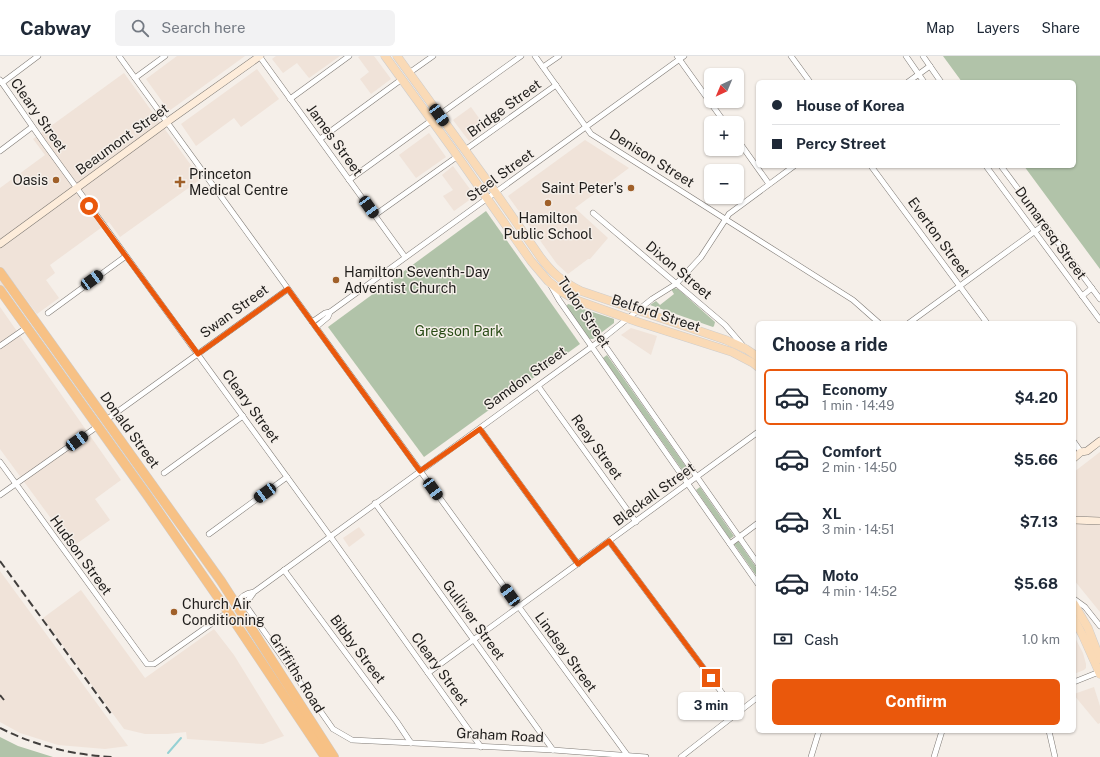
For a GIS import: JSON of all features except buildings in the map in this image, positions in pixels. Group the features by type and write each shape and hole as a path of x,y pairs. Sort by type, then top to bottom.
{"highway":[{"name":"Donald Street","path":"0,272 241,604"},
{"name":"Donald Street","path":"0,290 98,426 228,612"},
{"name":"Swan Street","path":"98,426 106,420"},
{"name":"Samdon Street","path":"228,612 241,604"},
{"name":"Griffiths Road","path":"241,604 327,753"},
{"name":"Griffiths Road","path":"228,612 327,753"}],"main road":[{"name":"Beaumont Street","path":"0,244 260,56"},
{"name":"Tudor Street","path":"385,56 488,198 531,261 548,281"},
{"name":"Tudor Street","path":"397,56 466,150 550,269 559,278 572,287"},
{"name":"Belford Street","path":"548,281 562,292 576,300 732,352 756,365"},
{"name":"Belford Street","path":"572,287 638,311 726,340 746,349 756,356"},
{"path":"1076,456 1081,452 1088,451 1100,441"},
{"path":"1076,520 1100,522"},
{"path":"1076,607 1088,628 1100,659"},
{"path":"1076,623 1100,673"}],"street":[{"path":"1,82 38,56"},
{"name":"Lindsay Street","path":"119,56 628,756"},
{"path":"135,78 165,56"},
{"name":"James Street","path":"260,56 405,257"},
{"path":"290,99 349,56"},
{"path":"409,73 433,56"},
{"path":"439,115 521,56"},
{"name":"Denison Street","path":"536,56 592,134 853,300 877,321"},
{"path":"544,67 559,56"},
{"name":"Steel Street","path":"312,322 325,313 330,312 587,127 678,58 684,56"},
{"path":"791,56 809,80"},
{"path":"906,56 922,80"},
{"path":"923,56 940,80"},
{"path":"678,58 720,116"},
{"path":"910,80 930,66"},
{"path":"320,138 402,79"},
{"name":"Cleary Street","path":"1,82 32,127 330,536 481,747"},
{"name":"Bridge Street","path":"466,150 556,85"},
{"path":"349,180 432,120"},
{"path":"0,151 32,127"},
{"path":"744,150 756,166"},
{"path":"375,215 458,156"},
{"path":"757,168 769,184"},
{"name":"Samdon Street","path":"241,604 239,600 248,593 254,592 375,503 480,429 601,340 652,299 676,284 701,257 730,214 791,168"},
{"name":"Everton Street","path":"872,168 986,321"},
{"name":"Dumaresq Street","path":"988,168 1100,320"},
{"name":"Dumaresq Street","path":"1003,168 1100,299"},
{"name":"Dixon Street","path":"593,213 726,325 746,349"},
{"path":"912,321 1045,224"},
{"path":"48,313 126,256"},
{"name":"Tudor Street","path":"548,281 591,347 756,581"},
{"name":"Dumaresq Street","path":"1082,296 1092,288"},
{"name":"Swan Street","path":"106,420 288,289"},
{"name":"Steel Street","path":"316,327 328,317 330,312"},
{"path":"0,346 26,328"},
{"name":"Tudor Street","path":"601,340 756,561"},
{"name":"Reay Street","path":"538,386 636,522"},
{"path":"164,472 242,416"},
{"name":"Swan Street","path":"0,495 98,426"},
{"path":"480,429 578,564"},
{"name":"Blackall Street","path":"428,673 756,433"},
{"path":"1076,445 1081,452"},
{"name":"Hudson Street","path":"0,462 144,661"},
{"path":"209,534 287,477"},
{"name":"Gulliver Street","path":"375,503 553,750"},
{"path":"730,544 756,524"},
{"path":"609,541 737,713"},
{"name":"Bibby Street","path":"284,570 397,722 410,743"},
{"path":"1076,601 1085,607 1100,626"},
{"name":"Donald Street","path":"241,604 333,729 352,740"},
{"name":"Samdon Street","path":"144,661 147,664 154,664 228,612"},
{"path":"1076,681 1100,673"},
{"path":"681,757 756,699"},
{"path":"811,757 818,733"},
{"path":"934,757 941,733"},
{"path":"1049,733 1055,757"},
{"name":"Graham Road","path":"352,740 553,750 646,757"}],"shaded area":[{"path":"177,56 245,56 169,111 146,79"},
{"path":"276,56 340,56 309,78 297,63 283,73 272,59"},
{"path":"374,56 391,79 371,94 360,79 369,72 358,57"},
{"path":"257,69 279,99 241,127 234,118 196,146 181,124"},
{"path":"124,73 201,179 120,237 109,222 50,265 55,273 46,280 59,298 37,314 14,283 0,293 0,188 45,155 33,139"},
{"path":"471,107 486,128 469,141 453,120"},
{"path":"429,133 446,157 416,178 399,155"},
{"name":"Hamilton Public School","path":"585,140 629,168 575,208 608,238 590,259 568,274 557,264 508,196"},
{"path":"453,166 475,196 454,211 443,196 453,190 442,175"},
{"path":"0,307 121,480 95,499 110,520 72,547 0,449"},
{"path":"631,328 657,336 651,355 621,335"},
{"path":"1100,452 1100,612 1076,582 1076,470"},
{"path":"359,527 365,535 349,547 343,538"},
{"path":"0,571 128,746 105,749 58,745 20,733 0,722"},
{"path":"81,590 145,678 214,629 234,655 284,736 263,744 187,739 186,732 145,734 124,729 43,618"},
{"path":"1076,640 1083,653 1086,664 1086,668 1076,673"},
{"path":"1094,687 1100,706 1100,723 1098,724 1076,697 1076,693"}],"green space":[{"path":"943,56 1100,56 1100,269 1025,168 1076,168 1076,80 961,80"},
{"name":"Gregson Park","path":"486,211 580,344 424,457 328,327"},
{"path":"671,289 678,289 715,322 714,326 713,327 650,305 656,301 660,305 674,294"},
{"path":"568,304 614,319 614,323 593,339 590,339 566,307"},
{"path":"607,355 689,471 685,474 603,358"},
{"path":"700,487 734,536 730,539 696,490"},
{"path":"738,541 756,567 756,575 734,544"},
{"path":"0,737 18,746 53,757 0,757"}],"waterway":[{"path":"168,753 181,738"}],"railway":[{"path":"0,561 112,715"},
{"path":"0,695 4,700"},
{"path":"0,728 41,745 69,752 113,757"}],"place":[{"name":"Oasis","path":"56,180"},
{"name":"Princeton Medical Centre","path":"180,182"},
{"name":"Saint Peter's","path":"631,188"},
{"name":"Hamilton Public School","path":"548,203"},
{"name":"Hamilton Seventh-Day Adventist Church","path":"336,280"},
{"name":"Church Air Conditioning","path":"174,612"}],"route":[{"path":"89,206 198,354 288,289 420,471 480,429 578,564 609,541 711,678"}]}
